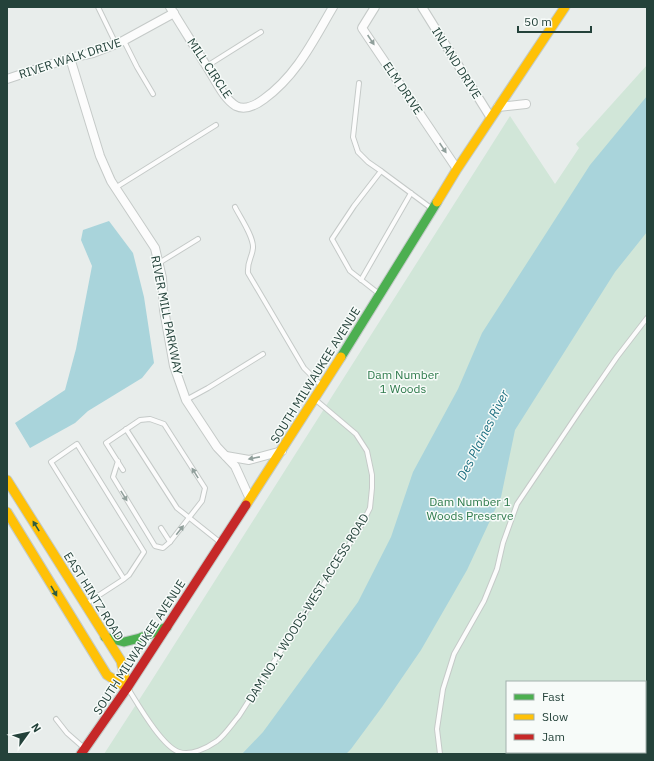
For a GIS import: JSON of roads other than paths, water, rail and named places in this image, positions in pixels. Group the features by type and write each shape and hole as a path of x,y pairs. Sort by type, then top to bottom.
{"main road":[{"name":"SOUTH MILWAUKEE AVENUE","path":"83,751 127,688 282,451 457,169 565,7"},
{"name":"EAST HINTZ ROAD","path":"7,480 121,661 127,688"},
{"path":"7,512 63,606 97,657 107,675 127,688"},
{"path":"105,637 124,642 140,638 167,627"}],"street":[{"name":"MILL CIRCLE","path":"172,10 227,97 234,105 249,108 258,103 285,81 303,58 333,7"},
{"name":"ELM DRIVE","path":"375,7 362,28 457,169"},
{"name":"INLAND DRIVE","path":"422,7 491,118"},
{"name":"RIVER WALK DRIVE","path":"7,79 70,58 93,53 120,42 172,10"},
{"name":"RIVER MILL PARKWAY","path":"70,58 100,156 111,181 154,248 162,278 164,310 174,366 186,400 217,447 235,466 250,499"},
{"path":"498,107 526,104"},
{"path":"226,456 249,460 282,451"}],"lane":[{"path":"98,7 153,94"},
{"path":"207,66 261,32"},
{"path":"359,83 353,136 358,152 368,162 433,209"},
{"path":"115,188 216,125"},
{"path":"380,294 350,271 332,239 354,206 381,171"},
{"path":"361,280 411,193"},
{"path":"235,207 252,239 253,248 247,265 248,273 304,368 323,387"},
{"path":"158,263 198,239"},
{"path":"440,754 437,729 443,689 454,654 484,602 517,504 612,363 647,318"},
{"path":"186,400 263,354"},
{"name":"DAM NO. 1 WOODS-WEST ACCESS ROAD","path":"127,688 165,743 179,753 193,753 212,744 218,740 239,716 361,526 370,508 372,475 367,451 356,434 315,400"},
{"path":"118,461 113,477 155,546 163,548 170,542 202,502 205,488 164,424 150,419 140,420 106,443 118,461 123,470"},
{"path":"126,429 177,508 221,543"},
{"path":"85,605 124,579 129,575 144,552 77,444 50,462 124,579"},
{"path":"161,528 170,542"},
{"path":"56,719 83,751"}],"water":[{"name":"Des Plaines River","path":"647,96 647,232 615,272 515,430 501,497 467,570 421,650 382,707 346,754 242,754 263,732 358,602 391,537 413,472 458,389 482,333 590,165"},
{"path":"109,221 133,253 144,297 154,363 142,378 88,411 75,423 30,448 15,423 65,390 76,349 92,266 81,240 83,230"}],"park label":[{"name":"Dam Number 1 Woods","path":"403,381"},
{"name":"Dam Number 1 Woods Preserve","path":"470,508"}]}
